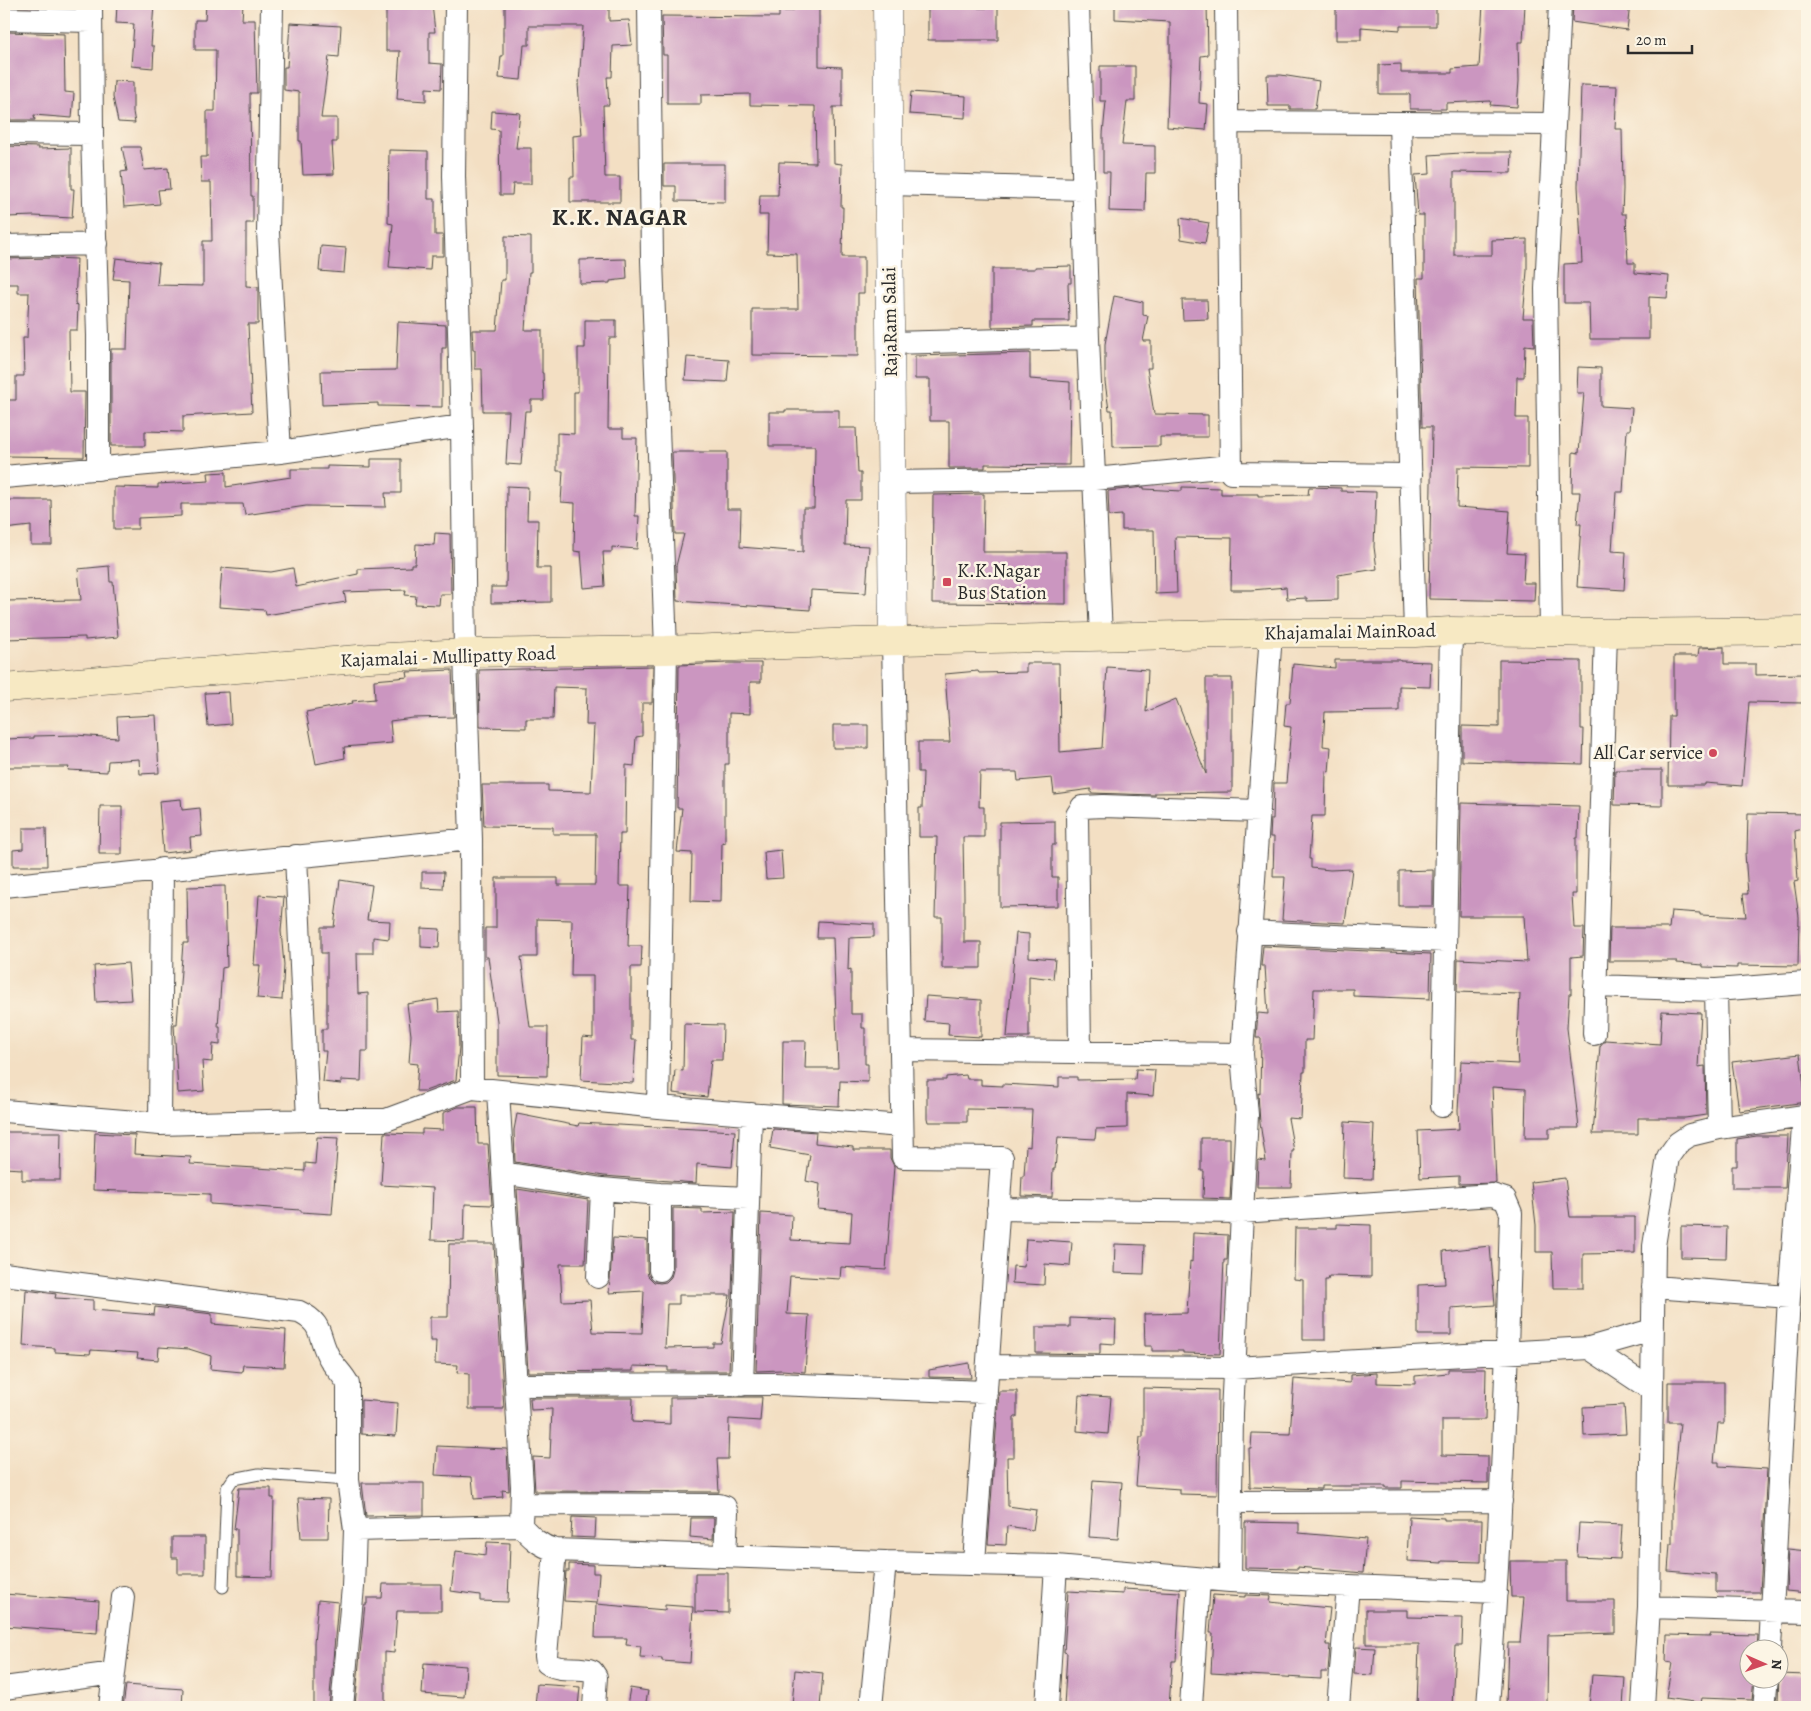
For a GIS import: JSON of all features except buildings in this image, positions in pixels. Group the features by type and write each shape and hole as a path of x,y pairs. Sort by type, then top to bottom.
{"main road":[{"name":"Khajamalai MainRoad","path":"893,641 1451,631 1606,633 1807,631"},
{"name":"Kajamalai - Mullipatty Road","path":"4,688 370,658 465,653 666,650 893,641"}],"street":[{"path":"272,4 268,232 280,452"},
{"path":"456,4 454,176 462,426 470,839 472,1088"},
{"path":"650,4 652,260 666,650 658,1107"},
{"name":"RajaRam Salai","path":"887,4 893,641"},
{"path":"1078,4 1088,338 1101,637"},
{"path":"1226,4 1231,473 1411,475"},
{"path":"1551,632 1546,290 1560,4"},
{"path":"4,19 91,12 92,134 98,336 98,470"},
{"path":"1228,122 1554,124"},
{"path":"1400,123 1415,633"},
{"path":"4,133 92,134"},
{"path":"888,184 1083,189"},
{"path":"4,246 96,244"},
{"path":"890,343 1088,338"},
{"path":"4,477 98,470 280,452 462,426"},
{"path":"892,482 1094,479 1231,466"},
{"path":"1442,1106 1451,631"},
{"path":"1230,1581 1232,1413 1247,1115 1242,1054 1253,815 1270,633"},
{"path":"1594,1034 1606,633"},
{"path":"893,641 903,1158"},
{"path":"1080,1051 1077,815 1082,807 1103,806 1253,815"},
{"path":"4,886 470,839"},
{"path":"296,856 308,1120"},
{"path":"160,1124 162,869"},
{"path":"1249,932 1445,941"},
{"path":"1595,986 1716,990 1805,983 1807,981"},
{"path":"1716,990 1719,1128"},
{"path":"901,1050 1242,1054"},
{"path":"4,1111 160,1124 386,1120 472,1088 658,1107 902,1126"},
{"path":"498,1091 522,1486 521,1515 534,1540 547,1548 555,1550 885,1562 1056,1566 1230,1581 1496,1592"},
{"path":"742,1384 751,1114"},
{"path":"1643,1707 1649,1607 1654,1246 1668,1157 1678,1143 1690,1135 1719,1128 1806,1116 1789,1297 1771,1638"},
{"path":"868,1123 903,1158 1002,1158 974,1563"},
{"path":"503,1173 602,1188 660,1194 748,1198"},
{"path":"598,1277 602,1188"},
{"path":"660,1194 660,1270"},
{"path":"998,1209 1242,1212 1492,1195 1505,1199 1511,1213 1508,1353 1496,1592 1488,1707"},
{"path":"4,1274 299,1312 310,1317 317,1326 327,1355 345,1377 348,1384 348,1480 355,1530 353,1586 342,1707"},
{"path":"1653,1287 1789,1297"},
{"path":"988,1366 1234,1368 1589,1348 1652,1330"},
{"path":"1589,1348 1652,1390"},
{"path":"516,1385 774,1384 986,1392"},
{"path":"1231,1502 1501,1501"},
{"path":"355,1530 521,1515 719,1505 725,1507 727,1513 725,1556"},
{"path":"555,1550 547,1663 552,1667 583,1668 592,1671 596,1677 594,1707"},
{"path":"871,1707 885,1562"},
{"path":"1047,1707 1056,1566"},
{"path":"1192,1707 1199,1579"},
{"path":"1338,1707 1348,1586"},
{"path":"110,1707 123,1597"},
{"path":"1649,1607 1807,1612"},
{"path":"4,1688 114,1673"},
{"path":"1764,1707 1766,1688"}],"lane":[{"path":"222,1586 227,1488 233,1479 259,1474 348,1480"}],"place":[{"name":"K.K.Nagar Bus Station","path":"947,582"},
{"name":"All Car service","path":"1713,753"}],"district":[{"name":"K.K. NAGAR","path":"620,217"}]}
